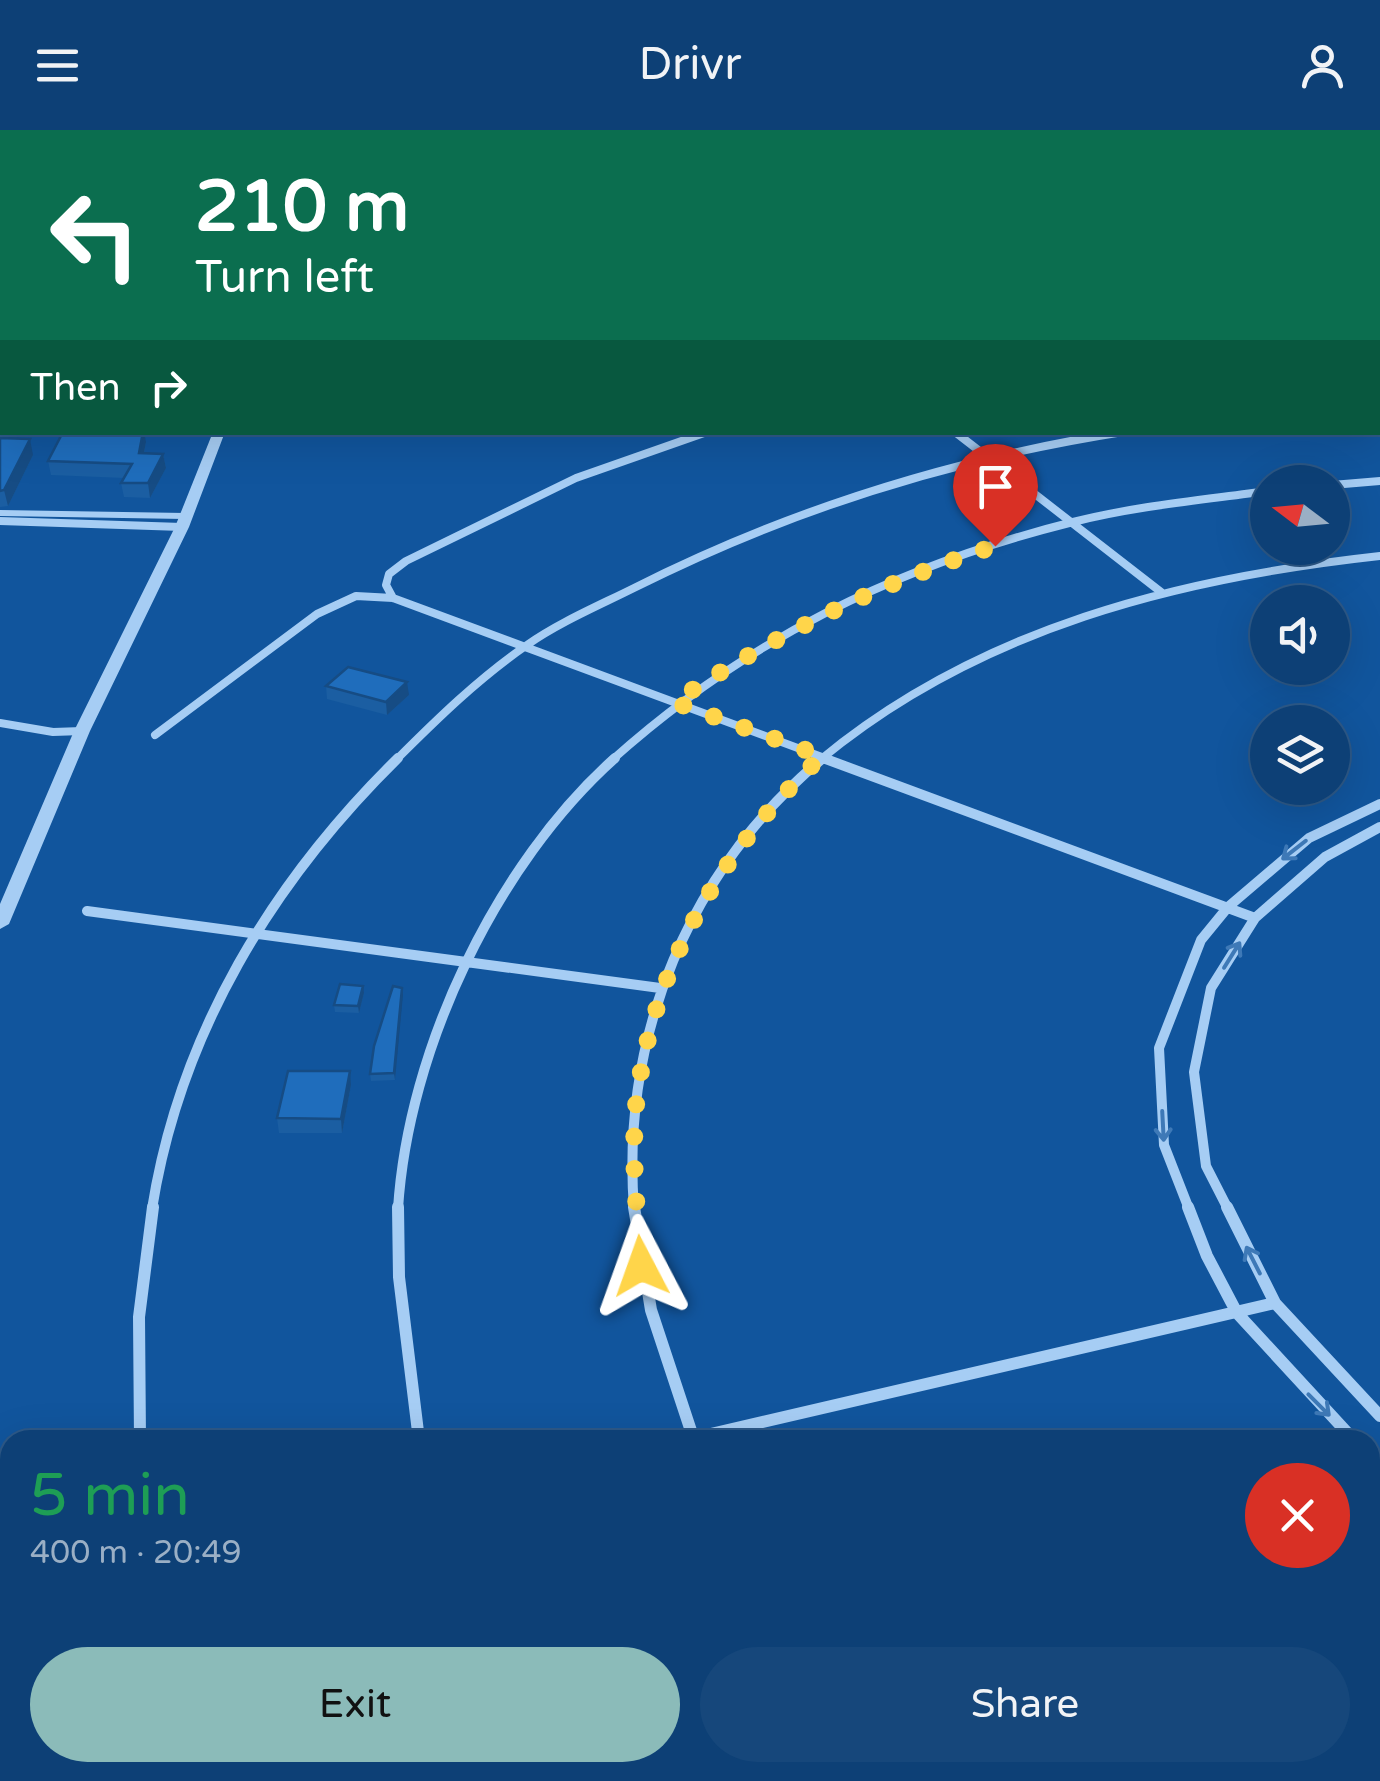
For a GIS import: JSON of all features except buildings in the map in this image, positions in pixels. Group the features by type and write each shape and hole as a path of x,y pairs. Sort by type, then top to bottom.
{"street":[{"path":"0,924 6,895 185,522 218,435"},
{"path":"394,598 386,585 389,574 406,561 576,478 698,435"},
{"path":"959,435 1161,592"},
{"path":"140,1430 141,1276 164,1150 202,1038 238,960 306,858 371,783 524,646 671,567 821,505 980,460 1102,435"},
{"path":"1350,484 1380,481"},
{"path":"418,1430 401,1300 397,1220 414,1116 436,1034 462,962 495,900 535,840 592,774 674,702 806,621 933,566 1074,522 1250,494"},
{"path":"0,521 185,522"},
{"path":"687,1430 641,1266 634,1174 638,1085 660,988 731,855 822,756 951,670 1021,640 1161,592 1305,564 1380,556"},
{"path":"155,735 317,614 356,596 394,598 1255,918"},
{"path":"0,724 54,732 82,730"},
{"path":"1345,1430 1237,1313 1208,1256 1164,1145 1158,1048 1201,940 1228,907 1310,838 1380,804"},
{"path":"1380,827 1324,857 1255,918 1211,988 1194,1072 1206,1166 1275,1304 1380,1416"},
{"path":"87,911 660,988"},
{"path":"729,1430 1275,1304"}],"lane":[{"path":"0,513 185,522"}],"route":[{"path":"641,1266 634,1174 638,1085 660,988 731,855 822,756 674,702 806,621 874,588 995,546"}]}
